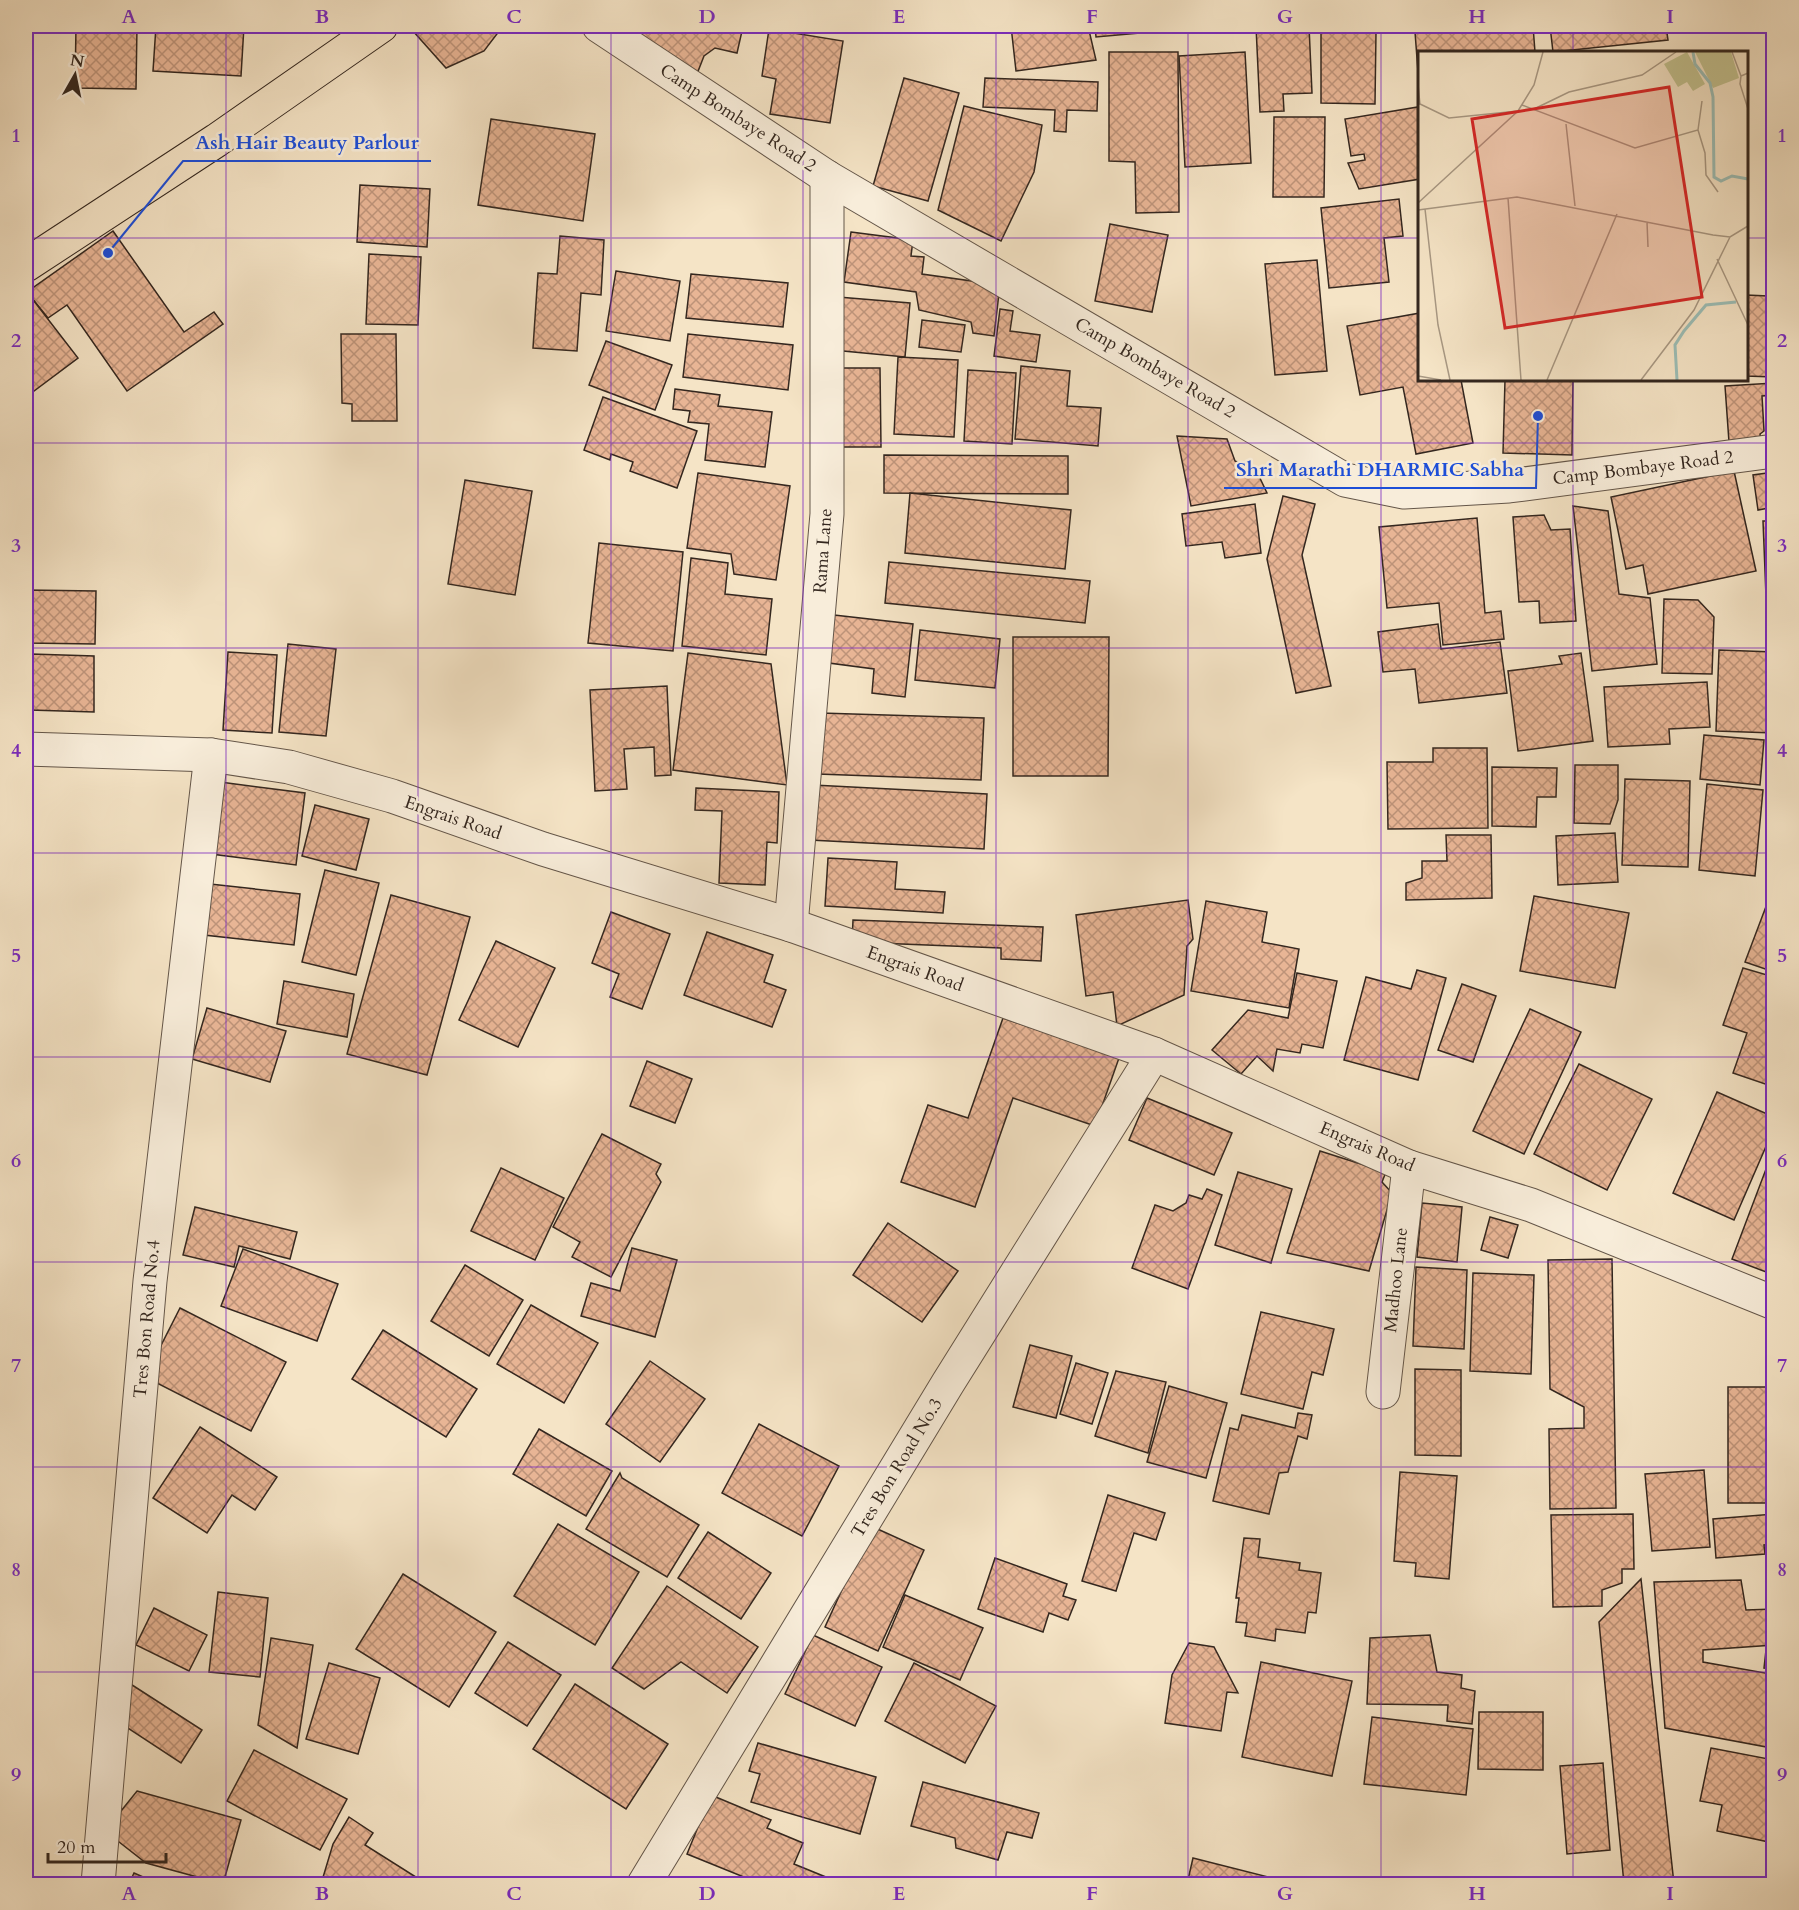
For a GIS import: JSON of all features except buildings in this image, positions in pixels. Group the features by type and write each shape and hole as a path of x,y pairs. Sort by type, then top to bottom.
{"main road":[{"path":"26,265 217,140 381,26"}],"street":[{"name":"Camp Bombaye Road 2","path":"599,26 827,177 1345,480 1404,492 1509,486 1773,451"},
{"name":"Rama Lane","path":"791,925 827,514 827,177"},
{"name":"Engrais Road","path":"26,749 211,755 289,766 392,796 543,849 791,925 1154,1054 1409,1167 1531,1205 1773,1304"},
{"name":"Tres Bon Road No.4","path":"98,1884 150,1281 211,755"},
{"name":"Tres Bon Road No.3","path":"644,1884 948,1383 1154,1054"},
{"name":"Madhoo Lane","path":"1383,1392 1409,1167"}],"place":[{"name":"Ash Hair Beauty Parlour","path":"108,253"},
{"name":"Shri Marathi DHARMIC Sabha","path":"1538,416"}]}
